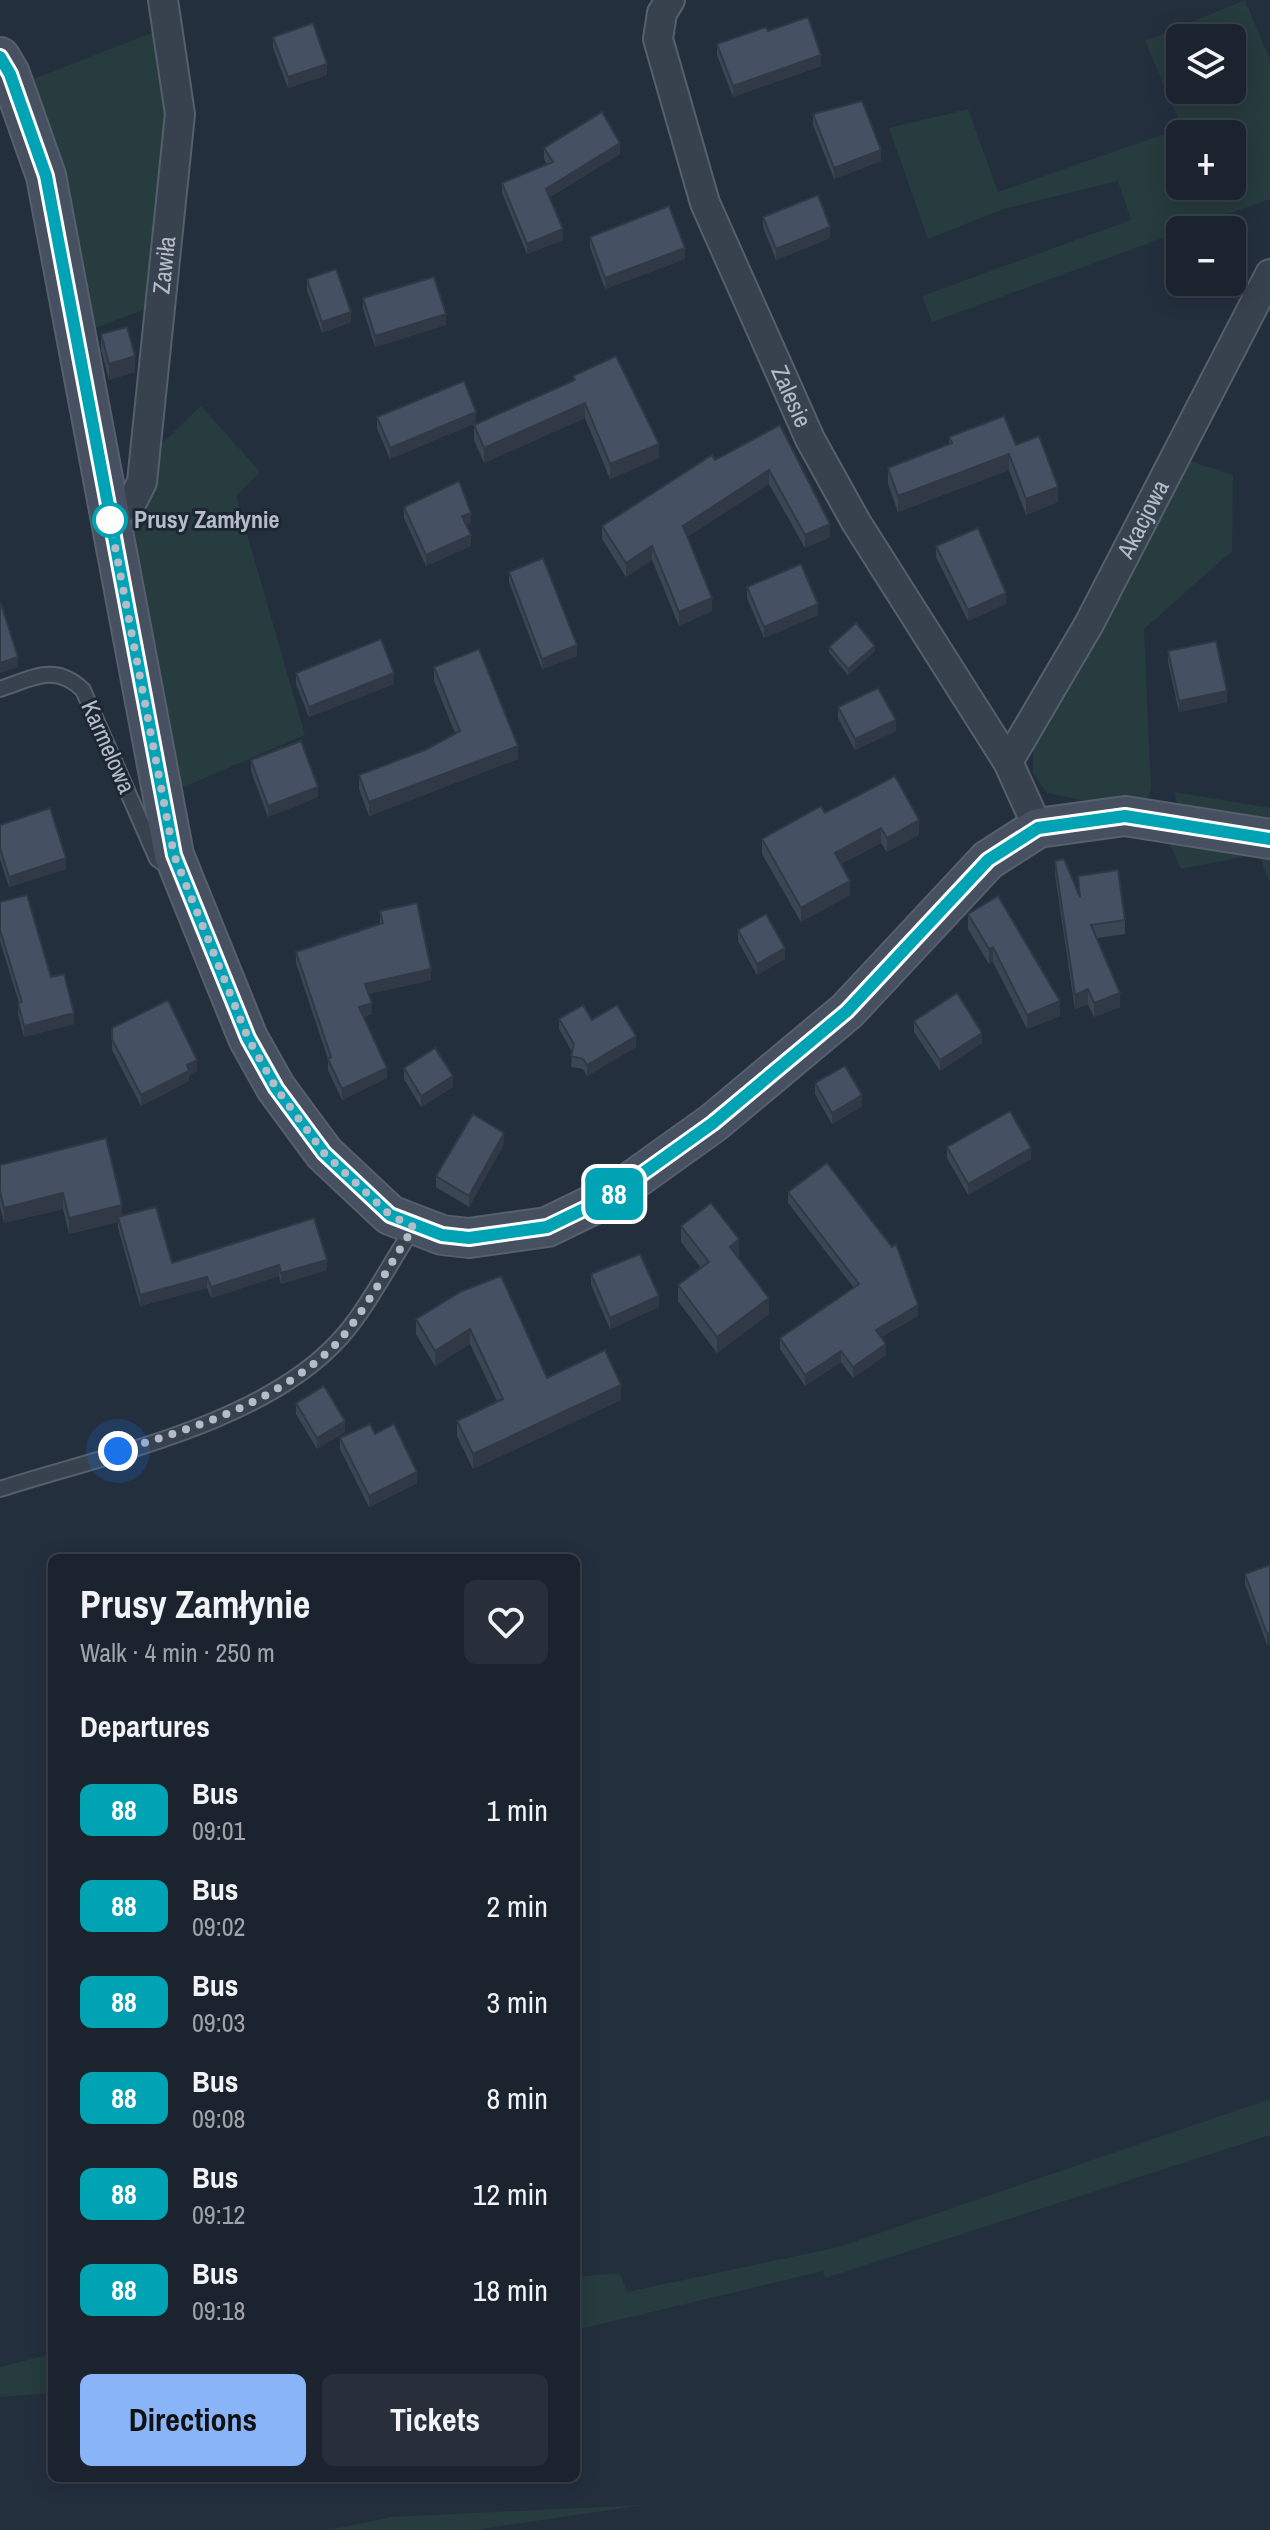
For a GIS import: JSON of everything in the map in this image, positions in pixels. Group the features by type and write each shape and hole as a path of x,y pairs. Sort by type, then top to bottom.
{"street":[{"name":"Zawiła","path":"110,519 133,500 142,482 180,114 163,0"},
{"name":"Zalesie","path":"670,0 662,13 658,39 701,190 810,439 856,522 1008,762 1038,828"},
{"path":"0,57 10,74 46,176 174,855 248,1038 276,1088 324,1153 390,1215 414,1227 469,1238 547,1227 611,1196 713,1123 847,1011 988,860 1038,828 1125,816 1270,839"},
{"name":"Akacjowa","path":"1008,762 1089,624 1270,274"}],"lane":[{"name":"Karmelowa","path":"0,689 54,674 69,676 83,690 157,859 183,876"},
{"path":"0,1489 177,1433 259,1401 300,1374 338,1342 414,1227"}],"green space":[{"path":"1245,0 1270,60 1270,199 1223,216 1166,216 1166,237 932,322 922,296 1131,220 1118,181 1003,209 928,239 889,128 968,109 998,192 1166,134 1166,200 1246,200 1246,120 1179,120 1172,104 1246,104 1246,24 1186,24"},
{"path":"164,28 176,116 156,305 85,332 31,80"},
{"path":"1166,32 1166,90 1145,41"},
{"path":"201,406 260,472 236,496 305,735 179,789 130,513 153,452"},
{"path":"1190,461 1233,475 1232,551 1144,629 1151,788 1147,801 1081,800 1047,793 1033,773 1033,738 1170,487"},
{"path":"1174,792 1270,808 1270,822 1178,806"},
{"path":"1165,833 1270,851 1270,885 1259,854 1181,869"},
{"path":"1270,2099 1270,2135 825,2278 823,2271 580,2329 580,2277 620,2273 627,2292 839,2247"},
{"path":"48,2355 48,2393 0,2397 0,2367"},
{"path":"644,2505 475,2530 329,2530 391,2517"}],"building":[{"path":"808,17 821,55 733,86 717,44"},
{"path":"313,23 327,64 288,77 273,37"},
{"path":"862,101 881,150 834,168 813,114"},
{"path":"602,112 620,143 546,189 563,229 527,244 502,183 553,162 544,148"},
{"path":"818,195 830,227 776,249 763,217"},
{"path":"669,206 685,248 605,278 590,237"},
{"path":"336,269 351,312 322,322 307,279"},
{"path":"434,277 446,314 375,336 363,298"},
{"path":"127,327 135,356 109,364 101,334"},
{"path":"616,356 659,444 610,464 585,403 484,448 474,425 575,380 573,376"},
{"path":"464,381 476,412 390,448 377,417"},
{"path":"1004,416 1016,445 1039,436 1058,487 1026,499 1009,454 898,496 888,468 952,443 949,437"},
{"path":"780,425 830,524 805,535 769,470 683,526 712,598 679,612 652,546 626,563 602,526 712,455 715,460"},
{"path":"459,481 471,513 462,516 471,535 426,555 404,507"},
{"path":"978,528 1006,593 968,610 936,546"},
{"path":"543,558 577,645 542,659 509,572"},
{"path":"801,564 818,604 764,627 747,587"},
{"path":"0,605 18,657 0,663"},
{"path":"856,623 875,646 848,669 829,647"},
{"path":"381,639 394,673 309,707 296,673"},
{"path":"1216,641 1227,691 1179,701 1168,651"},
{"path":"479,649 518,746 369,802 359,775 425,750 460,731 434,667"},
{"path":"878,688 896,720 855,739 838,707"},
{"path":"301,741 318,787 268,806 251,760"},
{"path":"895,776 919,820 887,838 881,828 835,853 850,881 801,908 762,839 821,806 825,813"},
{"path":"50,808 66,858 9,877 0,848 0,825"},
{"path":"1064,859 1080,897 1078,876 1118,870 1125,920 1091,925 1120,993 1094,1003 1088,989 1075,995 1055,861"},
{"path":"27,895 51,977 64,974 74,1013 24,1026 18,1003 22,1002 0,930 0,902"},
{"path":"998,896 1060,1001 1027,1015 993,947 989,949 968,914"},
{"path":"417,903 431,969 365,984 372,1003 359,1007 387,1068 342,1089 328,1059 331,1057 296,952 383,923 380,911"},
{"path":"766,914 785,948 757,964 738,930"},
{"path":"957,993 982,1033 940,1060 914,1021"},
{"path":"168,1000 197,1060 187,1065 189,1071 141,1095 112,1039 112,1028"},
{"path":"583,1005 592,1020 617,1005 636,1036 587,1065 583,1059 571,1056 574,1044 559,1019"},
{"path":"435,1048 453,1076 421,1096 404,1068"},
{"path":"845,1066 862,1095 832,1113 815,1083"},
{"path":"1010,1111 1031,1148 968,1184 947,1147"},
{"path":"473,1114 504,1133 469,1196 436,1176"},
{"path":"106,1138 122,1205 69,1218 63,1193 4,1208 0,1191 0,1165"},
{"path":"827,1163 892,1247 896,1244 918,1305 876,1330 886,1344 853,1367 841,1351 805,1375 780,1338 859,1284 788,1192"},
{"path":"711,1203 739,1239 730,1247 769,1298 717,1337 678,1285 709,1262 681,1226"},
{"path":"156,1207 172,1263 314,1218 327,1260 281,1273 279,1265 211,1287 207,1277 140,1295 118,1217"},
{"path":"640,1254 659,1296 610,1318 591,1274"},
{"path":"501,1276 547,1378 605,1350 621,1385 473,1454 457,1421 503,1399 470,1329 435,1351 416,1319 462,1291"},
{"path":"324,1386 345,1421 317,1438 296,1403"},
{"path":"370,1424 375,1434 394,1424 417,1472 369,1496 340,1438"},
{"path":"1270,1565 1270,1633 1267,1634 1245,1574"}],"bus line":[{"name":"88","path":"0,57 10,74 46,176 174,855 248,1038 276,1088 324,1153 390,1215 414,1227 469,1238 547,1227 611,1196 672,1156 847,1011 988,860 1038,828 1125,816 1270,839"}],"place":[{"name":"Prusy Zamłynie","path":"110,520"}],"route":[{"path":"110,520 174,855 248,1038 276,1088 324,1153 390,1215 414,1227 338,1342 300,1374 259,1401 177,1433 118,1451"}]}
